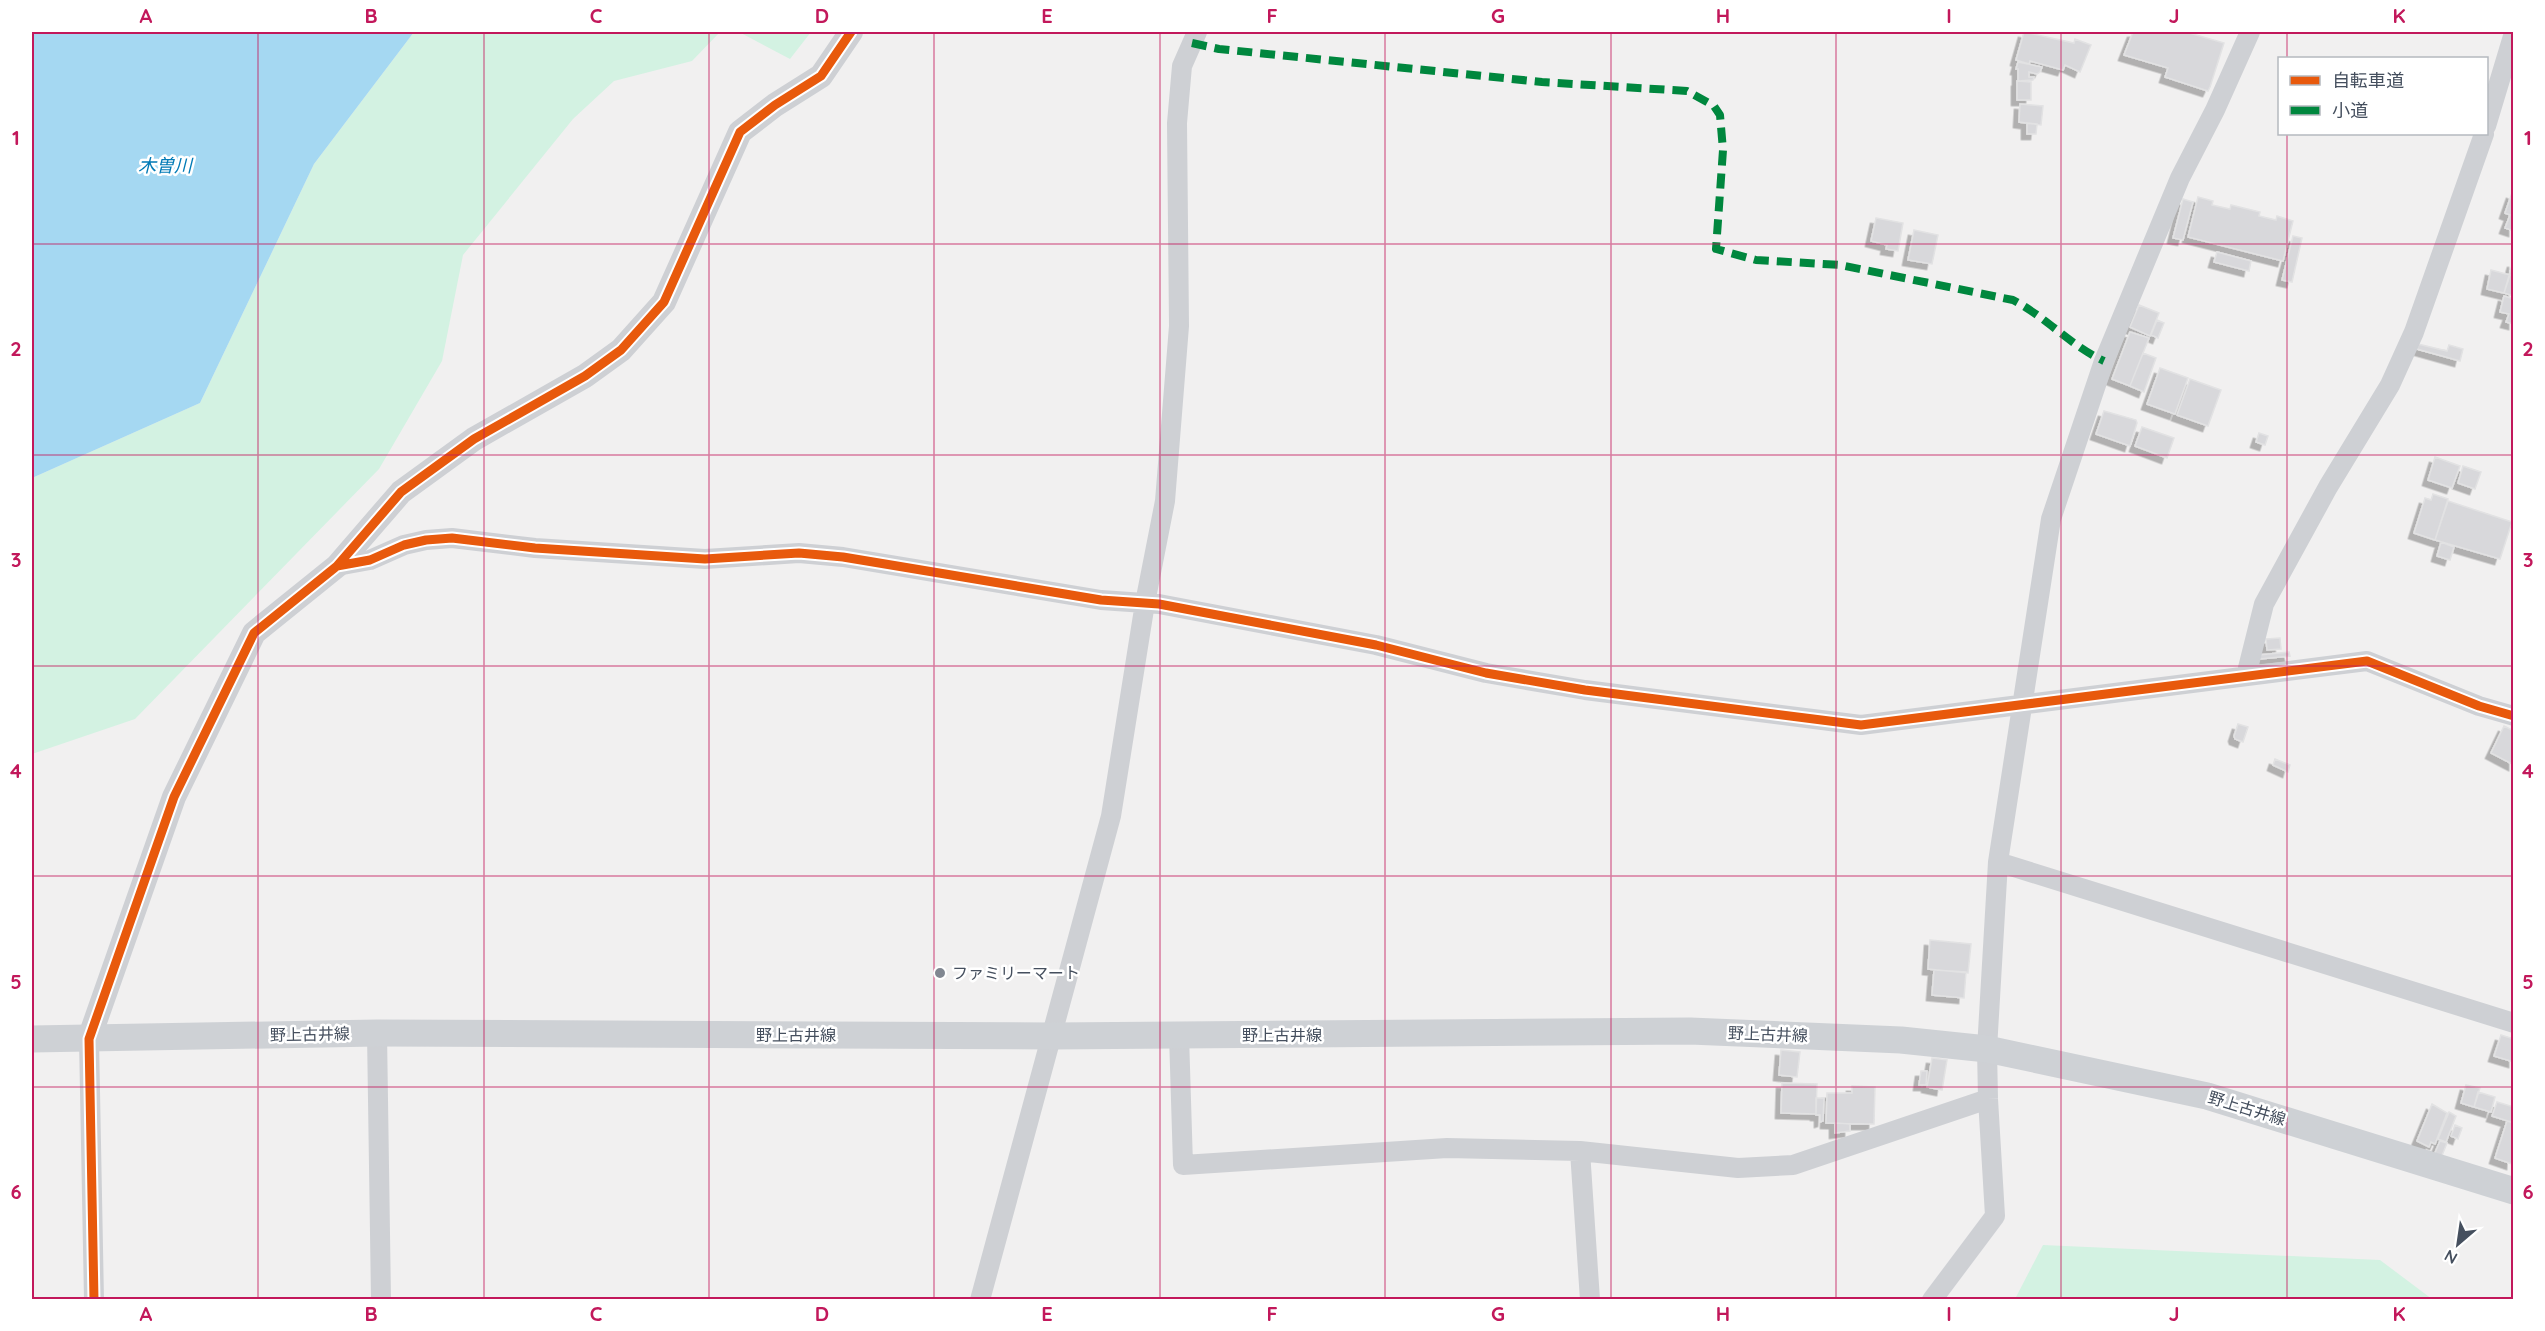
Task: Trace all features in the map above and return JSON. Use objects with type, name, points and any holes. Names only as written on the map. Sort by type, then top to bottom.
[{"type":"main road","name":"野上古井線","points":[[32,1039],[377,1033],[1052,1036],[1690,1031],[1901,1040],[1987,1050],[2207,1096],[2514,1191]]},
{"type":"street","points":[[94,1299],[89,1039],[174,797],[254,633],[337,566],[401,492],[474,439],[585,376],[621,350],[664,302],[740,132],[775,105],[821,76],[851,32]]},
{"type":"street","points":[[980,1299],[1111,816],[1144,603],[1165,501],[1179,326],[1178,123],[1182,66],[1197,32]]},
{"type":"street","points":[[1932,1299],[1995,1216],[1987,1050],[1998,862],[2051,519],[2104,361],[2180,178],[2215,110],[2250,32]]},
{"type":"street","points":[[2488,123],[2514,33]]},
{"type":"street","points":[[2246,676],[2264,604],[2328,488],[2390,385],[2415,332],[2484,135]]},
{"type":"street","points":[[337,566],[370,560],[404,545],[452,538],[535,548],[705,559],[799,552],[843,557],[1101,600],[1159,604],[1376,645],[1486,673],[1585,690],[1861,725],[2367,661],[2479,706],[2514,716]]},
{"type":"street","points":[[1998,862],[2514,1023]]},
{"type":"street","points":[[377,1033],[381,1299]]},
{"type":"street","points":[[1179,1035],[1184,1165],[1447,1148],[1580,1151],[1738,1168],[1793,1165],[1988,1099]]},
{"type":"street","points":[[1580,1151],[1590,1299]]},
{"type":"green space","points":[[414,32],[720,32],[692,61],[614,81],[573,119],[463,255],[442,361],[379,469],[135,719],[32,754],[32,478],[200,403],[314,164]]},
{"type":"green space","points":[[739,32],[811,32],[790,59]]},
{"type":"green space","points":[[2043,1245],[2380,1260],[2432,1299],[2015,1299]]},
{"type":"water","name":"木曽川","points":[[32,32],[414,32],[314,164],[200,403],[32,478]]},
{"type":"building","points":[[2024,32],[2074,43],[2075,39],[2091,45],[2080,72],[2065,65],[2063,70],[2030,61],[2029,64],[2016,60]]},
{"type":"building","points":[[2133,32],[2186,32],[2224,43],[2208,91],[2165,77],[2168,68],[2124,55]]},
{"type":"building","points":[[2018,62],[2042,67],[2037,74],[2029,72],[2029,77],[2034,77],[2033,80],[2018,81],[2018,69],[2016,69]]},
{"type":"building","points":[[2017,81],[2031,82],[2031,100],[2017,100]]},
{"type":"building","points":[[2020,104],[2043,106],[2041,125],[2019,122]]},
{"type":"building","points":[[2027,123],[2037,124],[2036,134],[2027,134]]},
{"type":"building","points":[[2512,193],[2514,194],[2514,231],[2505,228],[2510,215],[2505,213]]},
{"type":"building","points":[[2198,197],[2213,201],[2212,205],[2230,209],[2231,205],[2260,212],[2259,216],[2276,220],[2277,216],[2293,221],[2283,261],[2188,237]]},
{"type":"building","points":[[2183,199],[2193,202],[2183,240],[2173,238]]},
{"type":"building","points":[[1876,218],[1903,223],[1898,251],[1886,249],[1887,245],[1871,241]]},
{"type":"building","points":[[1914,230],[1938,235],[1932,264],[1908,260]]},
{"type":"building","points":[[2293,236],[2302,238],[2292,282],[2282,280]]},
{"type":"building","points":[[2217,252],[2251,261],[2249,271],[2214,262]]},
{"type":"building","points":[[2514,262],[2514,296],[2504,293]]},
{"type":"building","points":[[2491,270],[2510,275],[2504,293],[2487,289]]},
{"type":"building","points":[[2504,296],[2514,299],[2514,324],[2506,322],[2509,314],[2500,312]]},
{"type":"building","points":[[2139,305],[2159,313],[2150,336],[2130,327]]},
{"type":"building","points":[[2157,320],[2164,323],[2158,338],[2151,335]]},
{"type":"building","points":[[2130,332],[2149,338],[2130,386],[2112,379]]},
{"type":"building","points":[[2418,344],[2447,351],[2449,345],[2463,349],[2460,361],[2417,349]]},
{"type":"building","points":[[2143,353],[2156,358],[2144,392],[2130,386]]},
{"type":"building","points":[[2160,368],[2188,378],[2175,414],[2147,404]]},
{"type":"building","points":[[2190,379],[2221,390],[2208,426],[2177,415]]},
{"type":"building","points":[[2104,411],[2136,420],[2130,446],[2096,434]]},
{"type":"building","points":[[2142,427],[2174,438],[2167,458],[2135,446]]},
{"type":"building","points":[[2259,433],[2268,436],[2265,445],[2256,442]]},
{"type":"building","points":[[2435,457],[2460,466],[2452,488],[2428,480]]},
{"type":"building","points":[[2463,466],[2481,472],[2475,489],[2458,483]]},
{"type":"building","points":[[2433,494],[2448,499],[2435,540],[2414,533],[2425,498],[2431,500]]},
{"type":"building","points":[[2448,501],[2512,522],[2500,559],[2435,540]]},
{"type":"building","points":[[2441,542],[2454,547],[2450,560],[2437,556]]},
{"type":"building","points":[[2280,638],[2281,649],[2267,650],[2266,639]]},
{"type":"building","points":[[2289,652],[2290,656],[2260,659],[2259,655]]},
{"type":"building","points":[[2238,724],[2248,727],[2243,742],[2235,739],[2234,736]]},
{"type":"building","points":[[2504,726],[2514,731],[2514,765],[2491,753]]},
{"type":"building","points":[[2275,759],[2290,765],[2288,772],[2273,765]]},
{"type":"building","points":[[1930,940],[1971,944],[1968,973],[1928,969]]},
{"type":"building","points":[[1934,970],[1966,972],[1964,998],[1932,995]]},
{"type":"building","points":[[2501,1035],[2514,1039],[2514,1062],[2494,1056]]},
{"type":"building","points":[[1781,1050],[1800,1052],[1797,1077],[1779,1075]]},
{"type":"building","points":[[1932,1058],[1947,1060],[1942,1090],[1927,1087]]},
{"type":"building","points":[[1921,1071],[1927,1071],[1926,1085],[1919,1085]]},
{"type":"building","points":[[1782,1083],[1817,1084],[1816,1114],[1781,1113]]},
{"type":"building","points":[[2466,1085],[2480,1088],[2474,1107],[2461,1103]]},
{"type":"building","points":[[1852,1086],[1875,1087],[1874,1124],[1826,1123],[1827,1093],[1852,1093]]},
{"type":"building","points":[[2478,1092],[2495,1097],[2491,1112],[2474,1107]]},
{"type":"building","points":[[1816,1098],[1824,1098],[1823,1121],[1820,1122],[1820,1115],[1816,1115]]},
{"type":"building","points":[[2497,1102],[2514,1107],[2514,1123],[2492,1116]]},
{"type":"building","points":[[2432,1104],[2447,1113],[2435,1144],[2431,1142],[2429,1147],[2417,1141]]},
{"type":"building","points":[[2449,1112],[2456,1116],[2446,1142],[2438,1139]]},
{"type":"building","points":[[2507,1121],[2514,1123],[2512,1164],[2495,1158]]},
{"type":"building","points":[[1835,1123],[1850,1124],[1850,1131],[1835,1133]]},
{"type":"building","points":[[2455,1125],[2462,1128],[2458,1139],[2451,1136]]},
{"type":"building","points":[[2440,1141],[2447,1143],[2441,1158],[2434,1155]]},
{"type":"marked path","points":[[1192,43],[1219,49],[1542,82],[1687,91],[1714,106],[1720,115],[1723,150],[1716,249],[1756,260],[1840,265],[2013,300],[2080,348],[2104,361]]},
{"type":"cycle path","points":[[94,1300],[89,1039],[174,797],[254,633],[337,566],[401,492],[474,439],[585,376],[621,350],[664,302],[740,132],[775,105],[821,76],[851,32]]},
{"type":"cycle path","points":[[337,566],[370,560],[404,545],[452,538],[535,548],[705,559],[799,553],[843,557],[1101,600],[1159,604],[1376,645],[1486,673],[1585,690],[1861,725],[2367,661],[2479,706],[2514,716]]},
{"type":"place","name":"ファミリーマート","points":[[940,973]]}]
